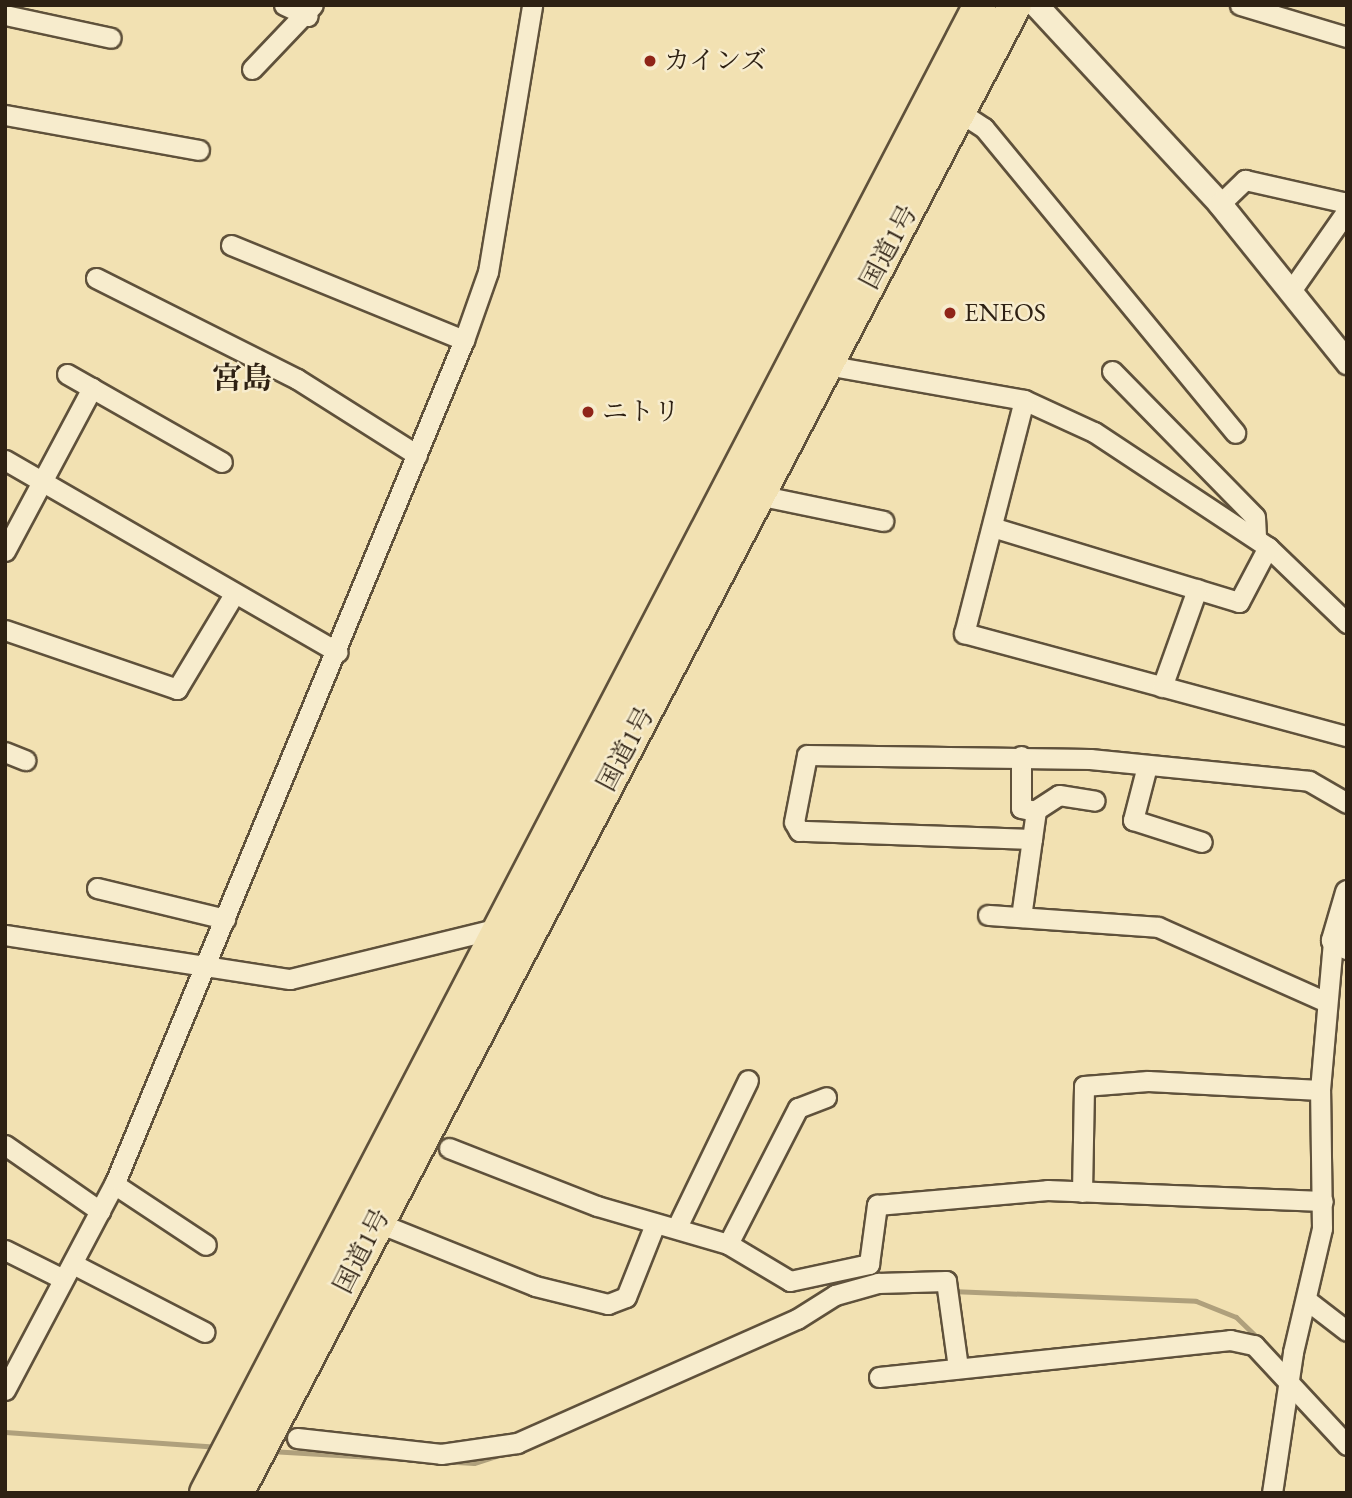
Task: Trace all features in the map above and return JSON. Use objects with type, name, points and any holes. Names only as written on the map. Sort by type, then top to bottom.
[{"type":"highway","name":"国道1号","points":[[237,1493],[245,1449],[500,928],[980,5]]},
{"type":"highway","name":"国道1号","points":[[206,1493],[245,1449],[376,1222],[961,113],[1015,5]]},
{"type":"street","points":[[284,5],[310,10]]},
{"type":"street","points":[[5,1390],[114,1184],[208,966],[464,340],[488,272],[532,5]]},
{"type":"street","points":[[1036,5],[1220,204],[1293,288],[1347,362]]},
{"type":"street","points":[[1240,5],[1347,37]]},
{"type":"street","points":[[251,69],[310,10]]},
{"type":"street","points":[[5,15],[111,38]]},
{"type":"street","points":[[961,113],[984,128],[1234,433]]},
{"type":"street","points":[[5,115],[199,150]]},
{"type":"street","points":[[1220,204],[1245,180],[1343,202],[1346,212],[1293,288]]},
{"type":"street","points":[[231,245],[464,340]]},
{"type":"street","points":[[96,278],[298,379],[417,455]]},
{"type":"street","points":[[826,365],[1024,400],[1094,432],[1262,542],[1347,623]]},
{"type":"street","points":[[992,527],[1239,602],[1262,542],[1255,517],[1112,371]]},
{"type":"street","points":[[67,374],[222,462]]},
{"type":"street","points":[[5,551],[45,482],[92,388]]},
{"type":"street","points":[[1024,400],[964,633],[1347,736]]},
{"type":"street","points":[[5,460],[338,652]]},
{"type":"street","points":[[758,495],[883,521]]},
{"type":"street","points":[[1162,687],[1196,589]]},
{"type":"street","points":[[5,631],[177,689],[234,594]]},
{"type":"street","points":[[5,752],[25,760]]},
{"type":"street","points":[[1032,839],[808,834],[794,822],[807,755],[1021,756],[1147,766],[1309,781],[1347,803]]},
{"type":"street","points":[[1021,756],[1021,808],[1035,811],[1059,794],[1095,801]]},
{"type":"street","points":[[1147,766],[1133,820],[1202,842]]},
{"type":"street","points":[[1021,917],[1035,811]]},
{"type":"street","points":[[97,888],[225,919]]},
{"type":"street","points":[[1272,1493],[1288,1378],[1308,1301],[1323,1201],[1320,1090],[1324,1001],[1340,944],[1347,892]]},
{"type":"street","points":[[989,915],[1158,927],[1324,1001]]},
{"type":"street","points":[[5,935],[290,979],[500,928]]},
{"type":"street","points":[[677,1227],[748,1080]]},
{"type":"street","points":[[1082,1192],[1084,1086],[1148,1081],[1320,1090]]},
{"type":"street","points":[[728,1244],[798,1108],[826,1097]]},
{"type":"street","points":[[5,1145],[100,1211]]},
{"type":"street","points":[[449,1148],[655,1224],[677,1227],[728,1244],[790,1281],[869,1264],[877,1205],[1082,1192],[1323,1201]]},
{"type":"street","points":[[114,1184],[206,1245]]},
{"type":"street","points":[[376,1222],[535,1286],[608,1304],[626,1297],[655,1224]]},
{"type":"street","points":[[5,1250],[68,1271],[205,1332]]},
{"type":"street","points":[[790,1281],[797,1319]]},
{"type":"street","points":[[297,1438],[441,1454],[517,1443],[797,1319],[835,1295],[878,1283],[947,1284],[953,1304],[958,1368]]},
{"type":"street","points":[[1308,1301],[1344,1333]]},
{"type":"street","points":[[879,1377],[1230,1340],[1254,1345],[1288,1378],[1347,1445]]},
{"type":"waterway","points":[[951,1291],[1196,1301],[1236,1317],[1258,1338]]},
{"type":"waterway","points":[[5,1432],[219,1447]]},
{"type":"waterway","points":[[270,1451],[474,1463],[553,1438]]},
{"type":"place","name":"カインズ","points":[[650,61]]},
{"type":"place","name":"ENEOS","points":[[950,313]]},
{"type":"place","name":"ニトリ","points":[[588,412]]},
{"type":"district","name":"宮島","points":[[242,378]]}]
